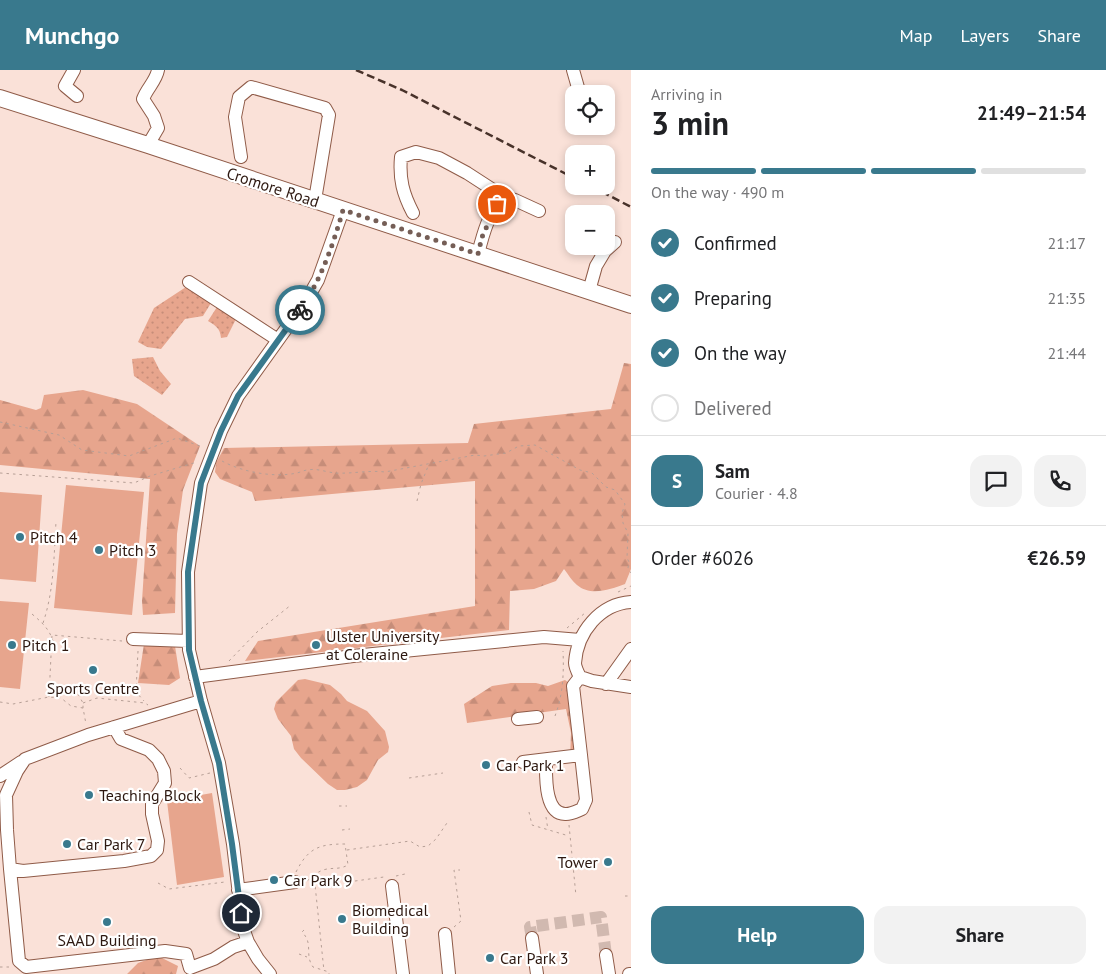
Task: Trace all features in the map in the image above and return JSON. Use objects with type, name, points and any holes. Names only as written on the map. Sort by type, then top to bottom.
[{"type":"main road","name":"Cromore Road","points":[[0,98],[631,305]]},
{"type":"street","points":[[74,70],[65,86],[77,96]]},
{"type":"street","points":[[148,145],[158,128],[154,116],[143,99],[146,90],[157,78],[158,70]]},
{"type":"street","points":[[573,70],[577,85]]},
{"type":"street","points":[[242,157],[235,117],[239,97],[251,87],[325,108],[329,115],[315,200]]},
{"type":"street","points":[[413,213],[407,202],[399,174],[400,158],[416,152],[439,158],[467,173],[504,197],[539,211]]},
{"type":"street","points":[[478,254],[488,223],[497,204],[504,197]]},
{"type":"street","points":[[270,974],[248,942],[234,886],[232,844],[220,770],[195,677],[188,641],[188,572],[201,483],[221,431],[238,396],[306,301],[318,280],[343,210]]},
{"type":"street","points":[[589,291],[596,266],[603,255]]},
{"type":"street","points":[[189,282],[278,340]]},
{"type":"street","points":[[580,677],[575,664],[580,640],[596,618],[609,606],[628,604]]},
{"type":"street","points":[[195,677],[362,655],[544,637],[580,640]]},
{"type":"street","points":[[133,639],[188,641]]},
{"type":"street","points":[[606,684],[631,649]]},
{"type":"street","points":[[580,677],[606,684],[631,687]]},
{"type":"street","points":[[546,760],[551,806],[559,813],[568,814],[582,809],[586,800],[573,686],[580,677]]},
{"type":"street","points":[[0,776],[25,759],[88,735],[201,701]]},
{"type":"street","points":[[518,720],[537,718]]},
{"type":"street","points":[[10,868],[23,872],[124,861],[150,856],[157,850],[158,841],[152,814],[152,804],[165,783],[164,770],[158,759],[149,750],[121,739],[114,727]]},
{"type":"street","points":[[523,762],[582,755]]},
{"type":"street","points":[[25,759],[6,795],[6,830],[19,961],[26,967],[165,951],[186,954],[188,971],[214,959],[233,946],[248,942]]},
{"type":"street","points":[[234,886],[294,879]]},
{"type":"street","points":[[392,879],[403,974]]},
{"type":"street","points":[[445,934],[449,974]]},
{"type":"street","points":[[532,938],[537,974]]},
{"type":"street","points":[[606,955],[609,974]]},
{"type":"path","points":[[0,422],[59,435],[82,450],[129,456],[177,438],[241,469],[272,474],[296,473],[310,469],[336,473],[372,470],[385,472],[475,455],[484,456],[506,453],[519,446],[535,445],[580,470],[592,473],[606,487],[615,490],[624,504],[622,513],[623,523],[628,533],[627,558],[631,574]]},
{"type":"path","points":[[0,473],[134,483],[212,455]]},
{"type":"path","points":[[417,501],[420,484],[429,463]]},
{"type":"path","points":[[43,623],[47,613],[53,567],[56,522]]},
{"type":"path","points":[[219,673],[257,632],[291,605]]},
{"type":"path","points":[[32,614],[43,623],[52,635],[55,648]]},
{"type":"path","points":[[52,635],[128,641],[133,639]]},
{"type":"path","points":[[49,697],[52,635]]},
{"type":"path","points":[[555,716],[560,703],[564,673],[563,638]]},
{"type":"path","points":[[138,652],[136,692],[152,708],[155,714]]},
{"type":"path","points":[[78,694],[83,703],[88,735]]},
{"type":"path","points":[[0,702],[13,704],[49,697],[61,698],[71,706],[83,708]]},
{"type":"path","points":[[83,703],[97,698],[145,702]]},
{"type":"path","points":[[180,768],[190,778],[220,770]]},
{"type":"path","points":[[409,778],[443,773]]},
{"type":"path","points":[[339,806],[347,806]]},
{"type":"path","points":[[529,812],[532,825],[570,837]]},
{"type":"path","points":[[568,814],[576,896]]},
{"type":"path","points":[[346,850],[410,841],[420,847],[428,846],[436,839],[449,820]]},
{"type":"path","points":[[342,830],[350,829]]},
{"type":"path","points":[[294,879],[303,859],[316,848],[345,844],[348,865],[342,868],[323,868],[314,875],[324,971]]},
{"type":"path","points":[[445,934],[461,921],[454,870],[460,870]]},
{"type":"path","points":[[355,882],[392,879],[405,874]]},
{"type":"path","points":[[158,883],[168,889],[234,886]]},
{"type":"path","points":[[625,896],[631,896]]},
{"type":"path","points":[[304,930],[302,932],[308,940],[308,958],[313,967],[329,972],[329,974]]},
{"type":"path","points":[[299,954],[308,958]]},
{"type":"green space","points":[[186,287],[211,303],[203,316],[185,319],[161,349],[147,347],[138,342],[154,308]]},
{"type":"green space","points":[[217,307],[236,319],[227,337],[221,338],[217,328],[208,321]]},
{"type":"green space","points":[[153,357],[160,371],[171,384],[162,395],[134,376],[132,359]]},
{"type":"green space","points":[[624,363],[631,364],[631,569],[625,584],[601,591],[588,591],[577,585],[564,569],[556,581],[534,589],[510,591],[509,630],[245,661],[258,641],[475,606],[475,481],[255,501],[252,492],[220,479],[215,472],[216,463],[224,448],[468,443],[474,424],[611,409]]},
{"type":"green space","points":[[83,390],[137,404],[200,446],[183,490],[177,534],[175,613],[143,615],[142,601],[150,479],[0,465],[0,400],[36,410],[41,408],[44,395]]},
{"type":"green space","name":"Pitch 3","points":[[66,485],[144,492],[132,615],[54,608]]},
{"type":"green space","name":"Pitch 4","points":[[0,492],[42,495],[36,582],[0,579]]},
{"type":"green space","name":"Pitch 1","points":[[0,601],[29,603],[20,689],[0,687]]},
{"type":"green space","points":[[144,644],[175,646],[180,678],[169,685],[138,683]]},
{"type":"green space","points":[[305,679],[330,685],[347,701],[367,711],[385,731],[389,747],[388,752],[378,760],[367,780],[357,787],[337,790],[328,784],[294,749],[291,736],[278,719],[274,709],[276,702],[298,680]]},
{"type":"green space","points":[[565,680],[569,683],[578,757],[570,759],[571,733],[566,709],[467,723],[464,704],[492,686],[511,683],[536,683],[548,686]]},
{"type":"green space","points":[[212,793],[224,877],[177,885],[167,801]]},
{"type":"green space","points":[[158,956],[178,966],[176,974],[127,974],[138,963]]},
{"type":"tunnel","points":[[532,938],[530,927],[601,917],[606,955]]},
{"type":"railway","points":[[356,70],[402,90],[565,173]]},
{"type":"railway","points":[[608,195],[631,207]]},
{"type":"way so far","points":[[300,310],[318,280],[343,210],[478,254],[482,237],[497,204]]},
{"type":"place","name":"Pitch 4","points":[[20,537]]},
{"type":"place","name":"Pitch 3","points":[[99,550]]},
{"type":"place","name":"Pitch 1","points":[[12,645]]},
{"type":"place","name":"Ulster University at Coleraine","points":[[316,645]]},
{"type":"place","name":"Sports Centre","points":[[93,670]]},
{"type":"place","name":"Car Park 1","points":[[486,765]]},
{"type":"place","name":"Teaching Block","points":[[89,795]]},
{"type":"place","name":"Car Park 7","points":[[67,844]]},
{"type":"place","name":"Tower","points":[[608,862]]},
{"type":"place","name":"Car Park 9","points":[[274,880]]},
{"type":"place","name":"Biomedical Building","points":[[342,919]]},
{"type":"place","name":"SAAD Building","points":[[107,922]]},
{"type":"place","name":"Car Park 3","points":[[490,958]]},
{"type":"route","points":[[241,913],[219,763],[189,650],[188,572],[201,483],[221,431],[238,396],[300,310]]}]
